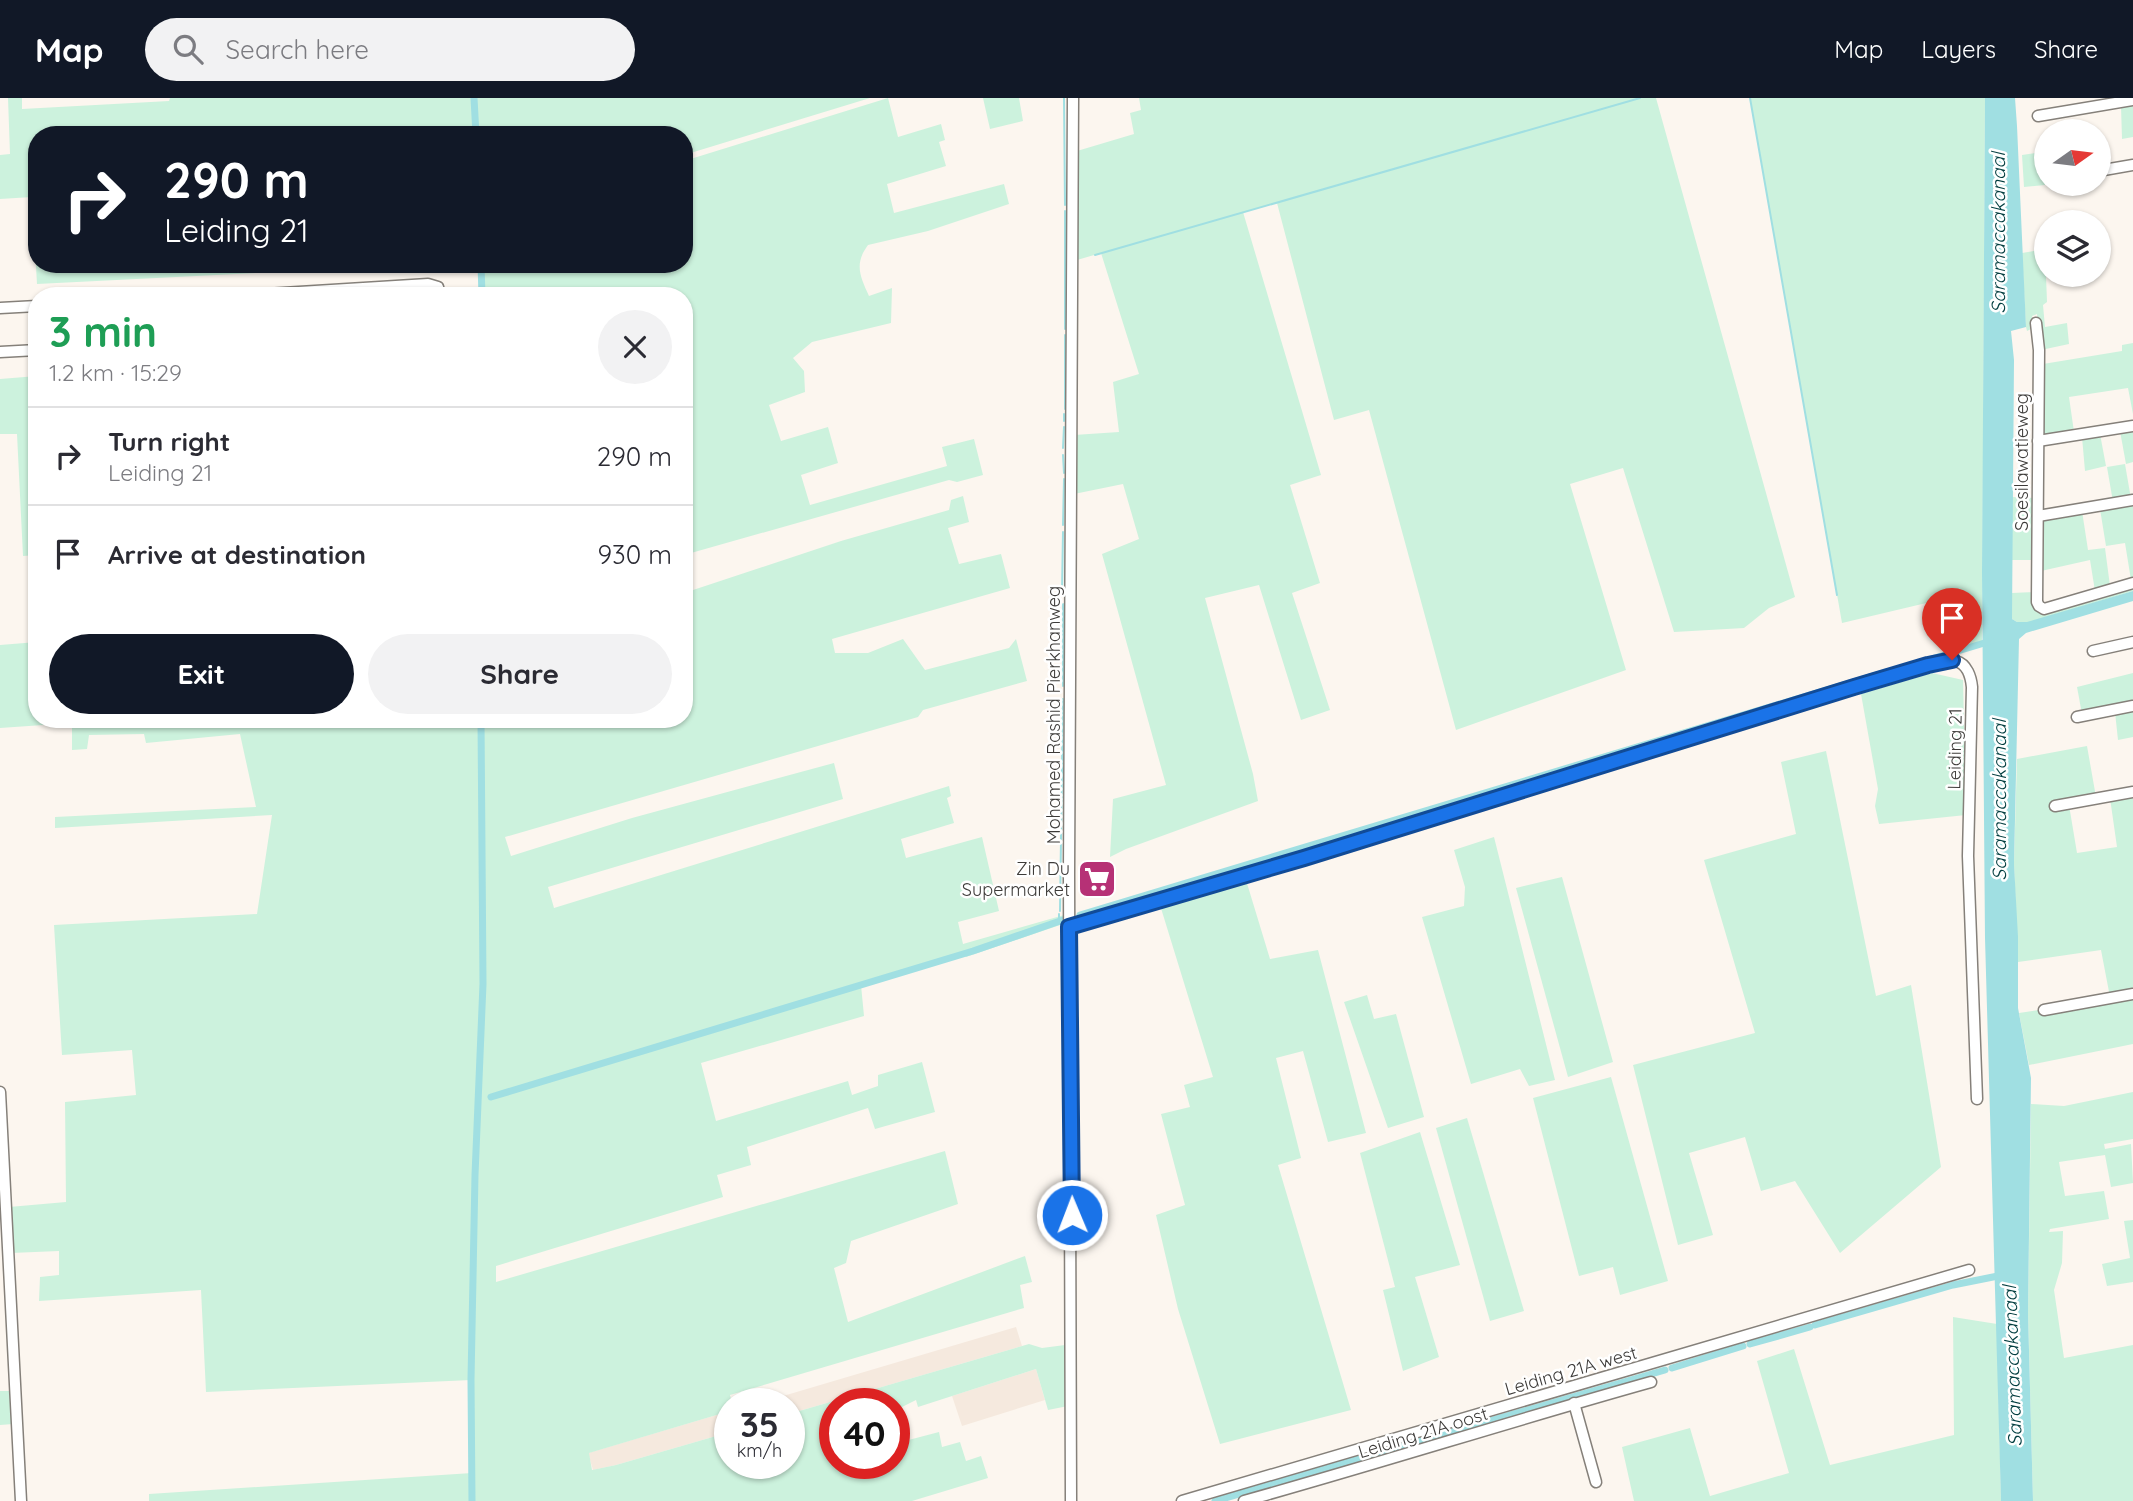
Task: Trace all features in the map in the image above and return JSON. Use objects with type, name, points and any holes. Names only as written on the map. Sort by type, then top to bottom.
[{"type":"street","name":"Mohamed Rashid Pierkhanweg","points":[[1071,1501],[1069,927],[1073,98]]},
{"type":"street","points":[[2039,116],[2133,100]]},
{"type":"street","points":[[2111,169],[2133,165]]},
{"type":"street","points":[[380,287],[428,284],[438,287]]},
{"type":"street","points":[[0,308],[28,306]]},
{"type":"street","name":"Soesilawatieweg","points":[[2036,323],[2039,350],[2037,602],[2044,609],[2133,583]]},
{"type":"street","points":[[0,352],[28,350]]},
{"type":"street","points":[[2038,441],[2133,426]]},
{"type":"street","points":[[2038,516],[2133,500]]},
{"type":"street","points":[[2093,651],[2133,642]]},
{"type":"street","name":"Leiding 21","points":[[1069,927],[1304,858],[1854,687],[1952,660],[1964,666],[1972,687],[1968,856],[1977,1099]]},
{"type":"street","points":[[2077,717],[2133,706]]},
{"type":"street","points":[[2055,806],[2133,792]]},
{"type":"street","points":[[2045,1010],[2133,994]]},
{"type":"street","points":[[0,1092],[21,1501]]},
{"type":"street","name":"Leiding 21A west","points":[[1182,1501],[1969,1270]]},
{"type":"street","name":"Leiding 21A oost","points":[[1244,1501],[1651,1382]]},
{"type":"street","points":[[1574,1403],[1596,1482]]},
{"type":"shaded area","points":[[1016,1327],[1022,1346],[878,1388],[819,1388],[819,1405],[805,1409],[805,1389]]},
{"type":"shaded area","points":[[1036,1369],[1045,1400],[962,1426],[952,1396]]},
{"type":"shaded area","points":[[714,1416],[714,1437],[593,1470],[588,1453]]},
{"type":"green space","points":[[8,98],[22,98],[22,109],[169,101],[170,98],[870,98],[693,152],[693,126],[28,126],[28,197],[0,199],[0,155],[10,154]]},
{"type":"green space","points":[[888,98],[898,137],[941,124],[945,140],[939,142],[946,166],[887,184],[894,213],[1004,184],[1009,204],[928,231],[868,245],[861,258],[861,276],[869,296],[892,288],[891,323],[812,342],[793,358],[804,371],[805,392],[769,405],[781,441],[828,427],[838,463],[801,475],[810,505],[947,466],[942,447],[974,439],[983,475],[957,482],[949,480],[693,552],[693,287],[482,287],[481,273],[693,273],[693,158]]},
{"type":"green space","points":[[983,98],[1019,98],[1023,121],[990,129]]},
{"type":"green space","points":[[1139,98],[1656,98],[1795,597],[1769,608],[1744,628],[1674,632],[1623,468],[1570,484],[1626,670],[1456,730],[1369,410],[1334,420],[1277,203],[1243,212],[1321,475],[1290,485],[1320,583],[1292,593],[1330,710],[1301,720],[1259,585],[1205,598],[1258,801],[1110,857],[1113,799],[1166,785],[1102,554],[1139,539],[1123,484],[1074,494],[1074,435],[1119,432],[1113,382],[1139,374],[1101,253],[1077,260],[1077,151],[1134,134],[1130,113],[1141,110]]},
{"type":"green space","points":[[1750,98],[1985,98],[1982,644],[1953,653],[1939,600],[1842,623]]},
{"type":"green space","points":[[2133,105],[2133,137],[2122,139],[2121,106]]},
{"type":"green space","points":[[2034,153],[2034,186],[2024,187],[2022,155]]},
{"type":"green space","points":[[2034,251],[2034,287],[2046,287],[2047,302],[2043,305],[2045,327],[2067,323],[2069,344],[2041,350],[2037,314],[2032,316],[2033,328],[2027,331],[2022,253]]},
{"type":"green space","points":[[36,273],[256,273],[37,284]]},
{"type":"green space","points":[[2133,343],[2133,414],[2128,388],[2069,397],[2074,432],[2043,437],[2043,364],[2122,351],[2122,345]]},
{"type":"green space","points":[[28,377],[28,556],[23,556],[17,434],[0,434],[0,379]]},
{"type":"green space","points":[[2133,429],[2133,462],[2126,464],[2120,431]]},
{"type":"green space","points":[[2100,434],[2106,466],[2085,471],[2082,437]]},
{"type":"green space","points":[[2125,464],[2131,499],[2113,502],[2107,467]]},
{"type":"green space","points":[[963,496],[969,522],[948,528],[959,564],[1001,554],[1010,588],[832,639],[835,653],[868,653],[903,639],[925,670],[1009,648],[1016,639],[1027,681],[923,710],[918,717],[505,837],[511,856],[632,818],[834,763],[843,799],[548,887],[554,908],[949,786],[951,796],[947,798],[954,823],[901,839],[906,858],[982,837],[999,911],[958,922],[963,944],[1064,915],[1066,923],[966,957],[964,954],[861,985],[864,1016],[701,1063],[716,1121],[848,1081],[852,1095],[878,1086],[878,1075],[922,1062],[935,1112],[875,1129],[868,1108],[747,1147],[751,1165],[717,1175],[723,1197],[496,1266],[496,1282],[945,1151],[958,1204],[851,1241],[846,1263],[834,1268],[848,1322],[1025,1256],[1032,1282],[1020,1285],[1024,1308],[754,1388],[714,1388],[714,1416],[589,1453],[592,1470],[714,1437],[714,1479],[805,1479],[805,1409],[819,1405],[819,1479],[910,1479],[910,1440],[939,1432],[942,1447],[960,1442],[966,1461],[981,1456],[988,1478],[912,1501],[149,1501],[149,1494],[472,1473],[471,1380],[206,1392],[201,1290],[39,1301],[40,1277],[59,1275],[59,1251],[11,1253],[9,1207],[66,1202],[65,1102],[136,1095],[132,1050],[62,1055],[54,925],[257,914],[272,815],[55,828],[55,817],[256,807],[240,734],[146,743],[144,734],[89,735],[87,749],[72,750],[72,728],[693,728],[693,590],[841,541],[949,510],[951,500]]},
{"type":"green space","points":[[2012,497],[2035,498],[2034,560],[2012,560]]},
{"type":"green space","points":[[2133,502],[2131,580],[2125,543],[2106,546],[2100,509]]},
{"type":"green space","points":[[2082,511],[2088,550],[2105,548],[2110,586],[2095,591],[2090,560],[2041,571],[2042,522]]},
{"type":"green space","points":[[2133,586],[2133,591],[2027,623],[2012,619],[2012,593],[2034,592],[2037,610]]},
{"type":"green space","points":[[28,643],[28,726],[0,728],[0,645]]},
{"type":"green space","points":[[1932,673],[1963,680],[1966,815],[1879,824],[1875,806],[1878,789],[1861,694]]},
{"type":"green space","points":[[2133,673],[2133,704],[2082,714],[2077,687]]},
{"type":"green space","points":[[2133,708],[2133,737],[2118,740],[2115,712]]},
{"type":"green space","points":[[2087,746],[2096,797],[2069,805],[2077,853],[2117,847],[2110,798],[2133,794],[2133,993],[2110,997],[2101,950],[2018,962],[2014,864],[2017,759]]},
{"type":"green space","points":[[1826,751],[1876,996],[1911,985],[1941,1167],[1840,1253],[1795,1181],[1761,1191],[1745,1137],[1689,1153],[1713,1235],[1678,1245],[1633,1065],[1755,1033],[1704,860],[1796,834],[1781,762]]},
{"type":"green space","points":[[1494,837],[1555,1080],[1529,1086],[1520,1069],[1471,1084],[1422,917],[1464,906],[1465,887],[1454,850]]},
{"type":"green space","points":[[1562,877],[1613,1062],[1568,1077],[1516,888]]},
{"type":"green space","points":[[1246,880],[1270,959],[1318,950],[1366,1133],[1328,1142],[1303,1051],[1276,1058],[1301,1158],[1278,1165],[1351,1410],[1220,1444],[1178,1309],[1156,1215],[1185,1205],[1161,1114],[1190,1107],[1184,1085],[1213,1077],[1160,905]]},
{"type":"green space","points":[[1367,995],[1374,1019],[1396,1014],[1424,1117],[1388,1128],[1344,1002]]},
{"type":"green space","points":[[2133,996],[2133,1044],[2029,1065],[2019,1013]]},
{"type":"green space","points":[[1611,1077],[1668,1281],[1620,1295],[1613,1267],[1579,1276],[1533,1098]]},
{"type":"green space","points":[[2133,1092],[2133,1139],[2104,1144],[2105,1149],[2131,1144],[2133,1183],[2111,1187],[2105,1155],[2059,1162],[2065,1196],[2104,1191],[2109,1219],[2050,1229],[2049,1232],[2063,1231],[2062,1263],[2054,1290],[2064,1358],[2133,1345],[2133,1501],[2033,1501],[2028,1313],[2031,1104],[2064,1106]]},
{"type":"green space","points":[[1467,1118],[1524,1311],[1490,1321],[1436,1128]]},
{"type":"green space","points":[[1420,1132],[1460,1265],[1415,1277],[1439,1357],[1403,1371],[1383,1290],[1395,1287],[1360,1153]]},
{"type":"green space","points":[[2133,1220],[2133,1282],[2107,1286],[2102,1264],[2130,1258],[2124,1221]]},
{"type":"green space","points":[[1953,1317],[1997,1324],[2001,1501],[1634,1501],[1622,1447],[1690,1428],[1710,1496],[1789,1473],[1757,1361],[1794,1349],[1830,1465],[1954,1435]]},
{"type":"green space","points":[[1029,1344],[1042,1348],[1065,1345],[1068,1406],[1048,1410],[1036,1369],[918,1407],[916,1400],[910,1403],[910,1388],[878,1388]]},
{"type":"green space","points":[[0,1391],[12,1391],[13,1424],[0,1425]]},
{"type":"water","name":"Saramaccakanaal","points":[[1985,98],[2015,98],[2017,126],[2026,327],[2011,331],[2014,360],[2012,619],[2027,622],[2133,591],[2133,601],[2026,633],[2019,639],[2014,864],[2018,1008],[2031,1078],[2028,1313],[2033,1501],[2001,1501],[1985,938],[1982,573]]},
{"type":"waterway","points":[[474,98],[476,126]]},
{"type":"waterway","points":[[1064,98],[1065,205]]},
{"type":"waterway","points":[[1095,255],[1640,98]]},
{"type":"waterway","points":[[1750,98],[1837,595]]},
{"type":"waterway","points":[[1065,211],[1065,329]]},
{"type":"waterway","points":[[481,273],[482,287]]},
{"type":"waterway","points":[[1065,335],[1065,409]]},
{"type":"waterway","points":[[1064,414],[1064,421]]},
{"type":"waterway","points":[[1063,448],[1064,427]]},
{"type":"waterway","points":[[1063,455],[1064,473]]},
{"type":"waterway","points":[[1063,525],[1064,479]]},
{"type":"waterway","points":[[1062,593],[1063,532]]},
{"type":"waterway","points":[[1063,604],[1063,686]]},
{"type":"waterway","points":[[1918,663],[1991,641]]},
{"type":"waterway","points":[[1080,915],[1886,672]]},
{"type":"waterway","points":[[1060,911],[1063,699]]},
{"type":"waterway","points":[[472,1501],[471,1380],[475,1175],[483,984],[481,728]]},
{"type":"waterway","points":[[1059,914],[1059,922]]},
{"type":"waterway","points":[[491,1097],[973,951],[1063,920]]},
{"type":"waterway","points":[[1815,1325],[1953,1285],[2003,1275]]},
{"type":"waterway","points":[[1750,1344],[1810,1327]]},
{"type":"waterway","points":[[1672,1368],[1743,1346]]},
{"type":"waterway","points":[[1215,1501],[1665,1370]]},
{"type":"place","name":"Zin Du Supermarket","points":[[1097,879]]},
{"type":"route","points":[[1072,1215],[1069,927],[1304,858],[1854,687],[1952,660]]}]
